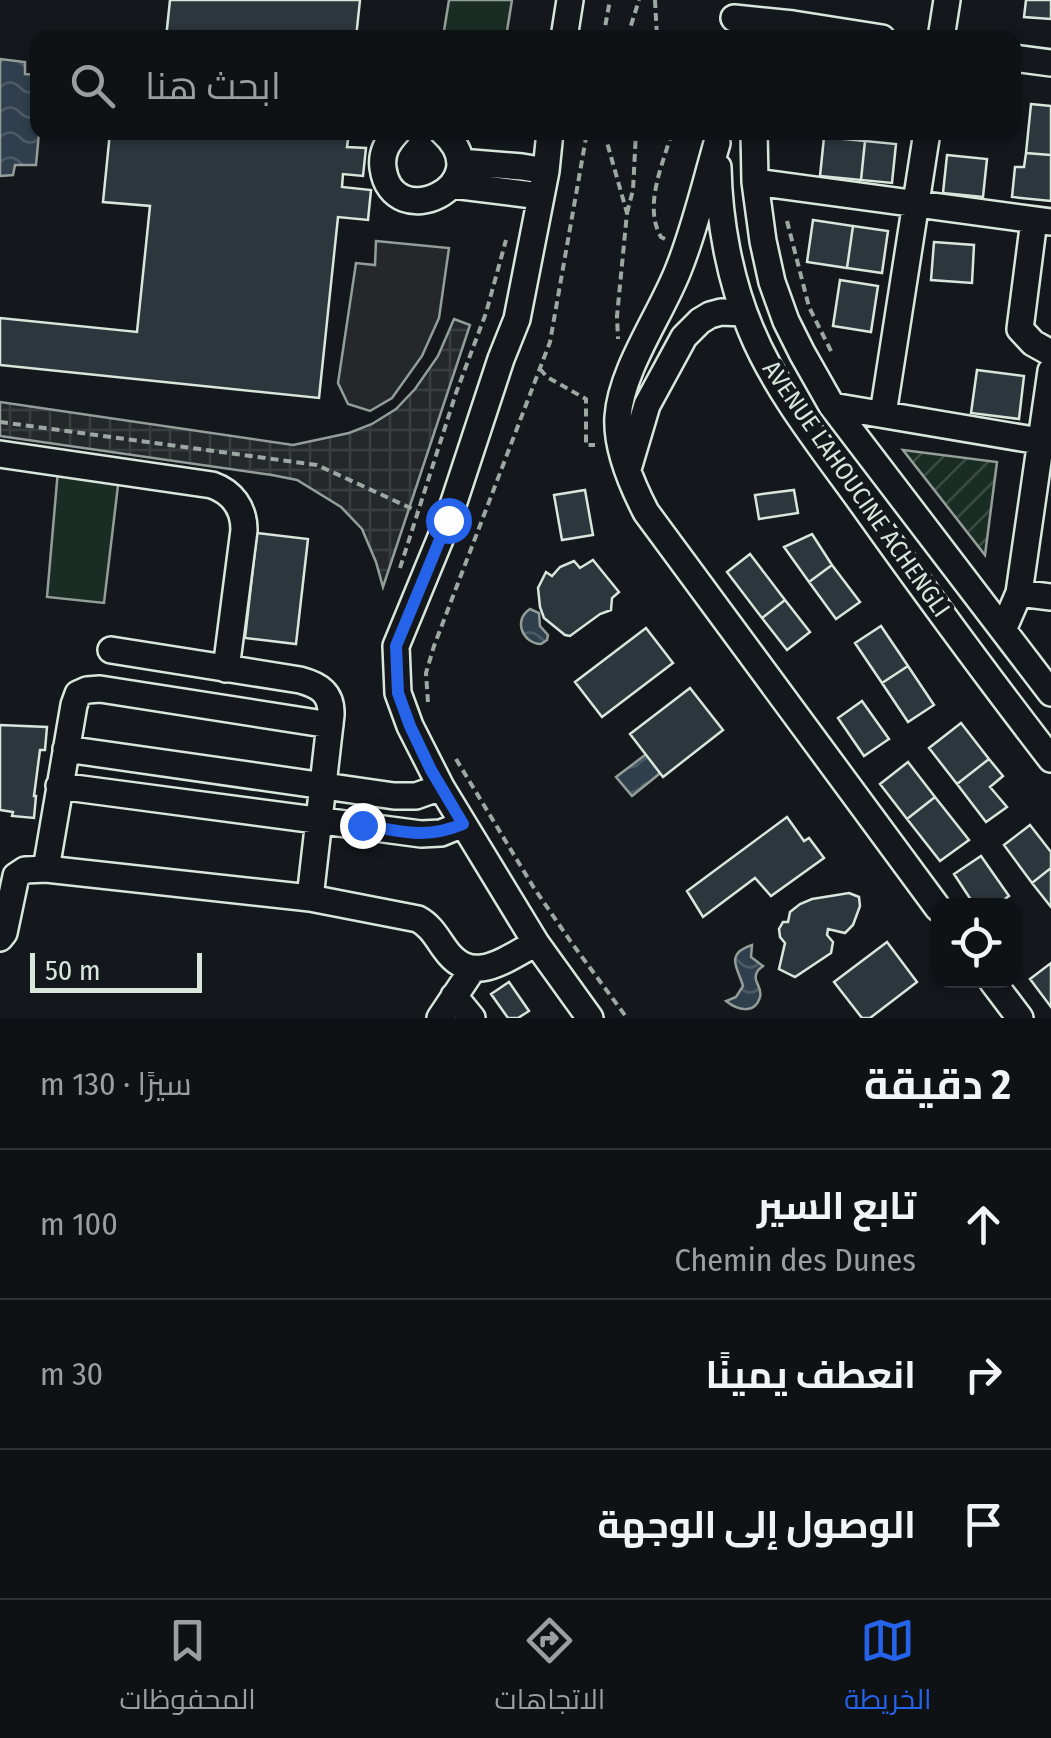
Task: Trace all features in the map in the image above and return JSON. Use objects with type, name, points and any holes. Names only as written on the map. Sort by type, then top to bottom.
[{"type":"street","points":[[565,30],[570,0]]},
{"type":"street","points":[[941,30],[946,0]]},
{"type":"street","points":[[734,18],[831,30]]},
{"type":"street","points":[[1021,59],[1051,63]]},
{"type":"street","points":[[390,140],[382,159],[384,177],[394,192],[426,202],[441,196],[456,174],[451,140]]},
{"type":"street","points":[[549,140],[517,319],[448,520],[396,646],[398,693],[441,787],[536,944],[590,1018]]},
{"type":"street","points":[[717,140],[679,269],[636,358],[621,399],[620,439],[628,469],[646,512],[931,899]]},
{"type":"street","name":"AVENUE LAHOUCINE ACHENGLI","points":[[718,140],[718,180],[737,293],[768,368],[982,671],[1051,759]]},
{"type":"street","name":"AVENUE LAHOUCINE ACHENGLI","points":[[756,140],[767,184],[763,241],[772,282],[794,337],[832,406],[1051,693]]},
{"type":"street","points":[[883,414],[925,140]]},
{"type":"street","points":[[456,174],[522,166],[543,184]]},
{"type":"street","points":[[767,184],[1042,221],[1020,329],[1033,343],[1051,353]]},
{"type":"street","points":[[628,469],[647,405],[684,338],[710,315],[744,313]]},
{"type":"street","points":[[1003,630],[1019,593],[1046,443],[1051,370]]},
{"type":"street","points":[[832,406],[1046,443]]},
{"type":"street","points":[[0,454],[222,488],[236,502],[244,520],[226,669]]},
{"type":"street","points":[[1019,593],[1051,598]]},
{"type":"street","points":[[111,650],[300,680],[318,686],[329,699],[330,725],[310,898]]},
{"type":"street","points":[[46,869],[78,694],[100,689],[330,725]]},
{"type":"street","points":[[66,749],[394,796],[416,796],[441,787]]},
{"type":"street","points":[[60,786],[421,834],[441,833],[463,824]]},
{"type":"street","points":[[0,938],[16,876],[25,870],[46,869],[310,898],[418,919],[427,924],[456,963],[472,970],[483,969],[536,944]]},
{"type":"street","points":[[472,970],[447,1007],[472,1018]]},
{"type":"street","points":[[998,988],[1020,1018]]},
{"type":"path","points":[[605,30],[610,0]]},
{"type":"path","points":[[630,30],[639,0]]},
{"type":"path","points":[[655,0],[657,30]]},
{"type":"path","points":[[432,715],[426,673],[434,646],[550,342],[585,140]]},
{"type":"path","points":[[606,140],[627,212]]},
{"type":"path","points":[[618,344],[636,140]]},
{"type":"path","points":[[670,140],[656,186],[653,225],[660,238],[674,242]]},
{"type":"path","points":[[767,184],[809,307],[836,361]]},
{"type":"path","points":[[400,566],[486,313],[506,238]]},
{"type":"path","points":[[540,369],[576,393]]},
{"type":"path","points":[[0,422],[317,465],[418,512]]},
{"type":"path","points":[[457,760],[534,888],[627,1018]]},
{"type":"green space","points":[[449,0],[512,0],[507,30],[444,30]]},
{"type":"green space","points":[[903,450],[997,462],[985,555]]},
{"type":"green space","points":[[58,470],[119,477],[104,603],[47,597]]},
{"type":"shaded area","points":[[376,241],[449,248],[439,318],[422,356],[392,398],[370,411],[348,404],[338,383],[356,263],[375,265]]},
{"type":"shaded area","points":[[454,319],[470,325],[383,587],[362,529],[341,507],[297,480],[0,436],[0,402],[293,445],[349,433],[396,409],[415,389],[438,356]]},
{"type":"water","points":[[0,59],[25,62],[25,74],[30,74],[30,140],[38,140],[36,165],[15,165],[13,175],[0,176]]},
{"type":"water","points":[[530,609],[539,613],[540,626],[548,635],[541,644],[529,640],[522,630],[522,619]]},
{"type":"water","points":[[649,752],[664,770],[632,796],[616,777]]},
{"type":"water","points":[[752,945],[751,957],[763,966],[756,976],[760,997],[750,1009],[735,1007],[726,1001],[736,997],[743,986],[736,957]]},
{"type":"building","points":[[170,0],[360,0],[357,30],[167,30]]},
{"type":"building","points":[[1026,0],[1051,0],[1051,19],[1024,17]]},
{"type":"building","points":[[1031,104],[1051,106],[1051,155],[1026,153]]},
{"type":"building","points":[[109,140],[348,140],[347,147],[366,148],[363,176],[343,174],[342,187],[371,190],[368,220],[338,217],[319,398],[0,365],[0,318],[137,332],[150,206],[103,202]]},
{"type":"building","points":[[824,140],[865,141],[861,180],[820,176]]},
{"type":"building","points":[[865,141],[896,144],[892,183],[861,180]]},
{"type":"building","points":[[1026,153],[1051,155],[1051,201],[1012,197],[1015,167],[1024,167]]},
{"type":"building","points":[[947,155],[987,159],[983,197],[943,193]]},
{"type":"building","points":[[813,220],[853,226],[847,268],[807,262]]},
{"type":"building","points":[[853,226],[888,231],[882,273],[847,268]]},
{"type":"building","points":[[934,242],[974,245],[972,283],[931,280]]},
{"type":"building","points":[[840,280],[878,286],[871,332],[833,326]]},
{"type":"building","points":[[977,370],[1024,376],[1019,419],[971,413]]},
{"type":"building","points":[[585,490],[593,535],[562,540],[554,495]]},
{"type":"building","points":[[794,490],[798,513],[759,519],[755,495]]},
{"type":"building","points":[[257,533],[308,539],[296,644],[245,638]]},
{"type":"building","points":[[812,534],[832,565],[809,582],[784,547]]},
{"type":"building","points":[[750,554],[785,600],[762,618],[727,572]]},
{"type":"building","points":[[593,560],[619,592],[612,598],[611,610],[570,636],[565,635],[544,618],[538,588],[546,572],[552,576],[574,561],[580,568]]},
{"type":"building","points":[[832,565],[860,602],[836,619],[809,582]]},
{"type":"building","points":[[785,600],[810,632],[787,650],[762,618]]},
{"type":"building","points":[[881,626],[908,666],[882,683],[855,643]]},
{"type":"building","points":[[646,628],[673,663],[602,717],[575,682]]},
{"type":"building","points":[[908,666],[934,705],[908,722],[882,683]]},
{"type":"building","points":[[690,688],[723,730],[663,777],[630,734]]},
{"type":"building","points":[[862,701],[889,739],[864,756],[838,718]]},
{"type":"building","points":[[961,723],[989,759],[957,784],[929,748]]},
{"type":"building","points":[[0,725],[47,727],[45,750],[40,750],[34,818],[12,816],[13,812],[0,810]]},
{"type":"building","points":[[989,759],[1003,776],[990,787],[1007,807],[986,822],[957,784]]},
{"type":"building","points":[[908,762],[935,797],[907,819],[880,784]]},
{"type":"building","points":[[935,797],[969,840],[940,861],[907,819]]},
{"type":"building","points":[[787,817],[804,841],[809,838],[824,858],[771,896],[755,878],[703,917],[687,891]]},
{"type":"building","points":[[1030,825],[1051,852],[1051,868],[1032,883],[1004,845]]},
{"type":"building","points":[[981,856],[1009,896],[970,898],[954,874]]},
{"type":"building","points":[[1051,868],[1051,907],[1032,883]]},
{"type":"building","points":[[849,893],[859,897],[860,906],[853,925],[845,933],[828,929],[827,935],[833,942],[831,953],[795,977],[779,969],[785,943],[779,929],[783,922],[788,922],[790,912],[812,899]]},
{"type":"building","points":[[887,942],[917,982],[870,1018],[862,1018],[834,982]]},
{"type":"building","points":[[1051,963],[1051,1007],[1030,979]]},
{"type":"building","points":[[509,982],[529,1011],[518,1018],[508,1018],[491,994]]},
{"type":"route","points":[[362,825],[421,834],[441,833],[463,824],[431,770],[398,693],[396,646],[448,520]]}]
